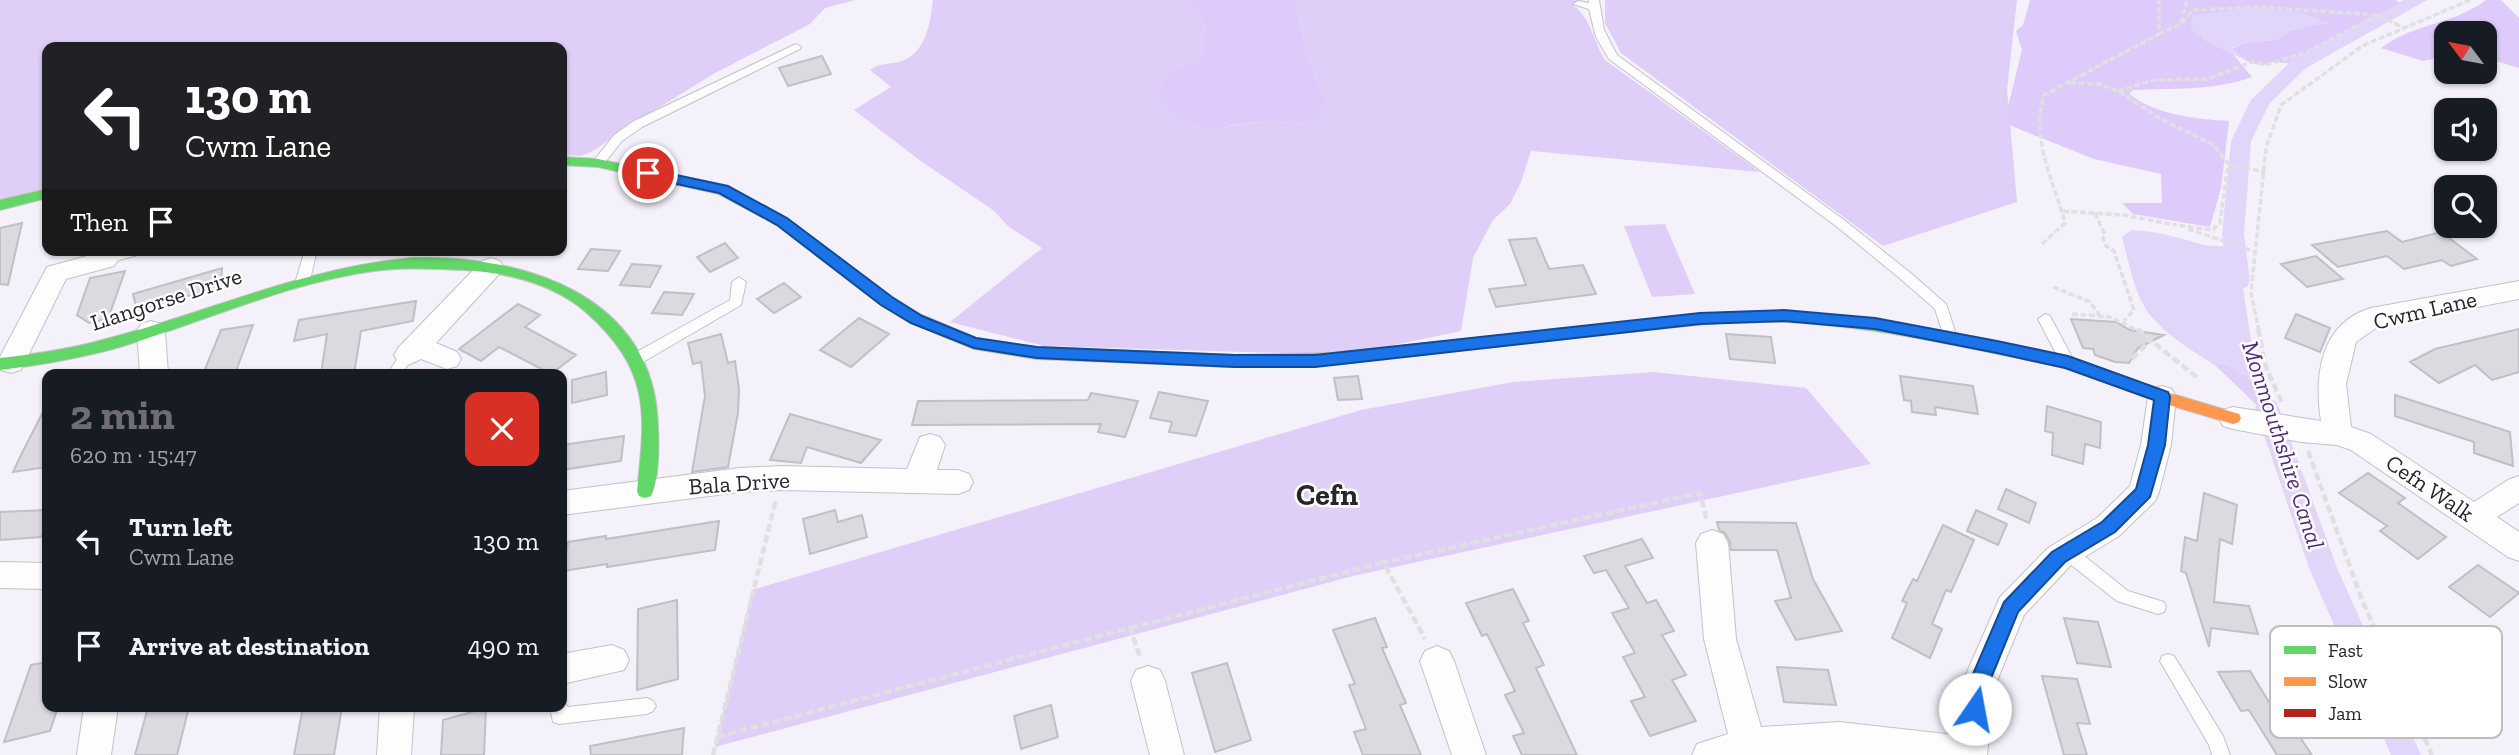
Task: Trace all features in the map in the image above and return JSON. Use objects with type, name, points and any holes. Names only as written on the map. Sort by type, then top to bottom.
[{"type":"street","points":[[567,161],[598,163],[723,190],[782,222],[886,301],[917,319],[974,343],[1037,353],[1222,361],[1315,361],[1700,318],[1784,316],[1875,324],[2068,362],[2162,397],[2233,418],[2297,430],[2338,434]]},
{"type":"street","points":[[0,205],[42,195]]},
{"type":"street","name":"Llangorse Drive","points":[[5,364],[82,350],[150,331],[303,280],[402,257],[491,267],[540,278],[570,293],[602,315],[627,341],[648,382],[653,427],[645,491]]},
{"type":"street","points":[[5,364],[56,273],[106,260]]},
{"type":"street","points":[[406,359],[491,267]]},
{"type":"street","name":"Cwm Lane","points":[[2338,434],[2332,384],[2344,337],[2371,318],[2519,290]]},
{"type":"street","points":[[150,331],[154,369]]},
{"type":"street","points":[[406,359],[447,359]]},
{"type":"street","points":[[1709,755],[1748,743],[1801,738],[1878,738],[1970,754],[1977,688],[2011,607],[2067,552],[2108,527],[2144,492],[2156,445],[2162,397]]},
{"type":"street","name":"Cefn Walk","points":[[2338,434],[2361,442],[2519,548]]},
{"type":"street","points":[[918,482],[930,445]]},
{"type":"street","name":"Bala Drive","points":[[567,502],[645,491],[781,478],[958,482]]},
{"type":"street","points":[[2474,518],[2519,488]]},
{"type":"street","points":[[1712,542],[1720,639],[1748,743]]},
{"type":"street","points":[[0,575],[42,576]]},
{"type":"street","points":[[567,668],[612,660]]},
{"type":"street","points":[[1437,662],[1469,755]]},
{"type":"street","points":[[1148,681],[1167,755]]},
{"type":"street","points":[[94,755],[100,712]]},
{"type":"street","points":[[394,755],[404,712]]},
{"type":"lane","points":[[1578,6],[1594,4],[1596,23],[1606,48],[1622,66],[1840,223],[1941,307],[1950,337]]},
{"type":"lane","points":[[598,163],[618,138],[638,124],[796,47]]},
{"type":"lane","points":[[106,260],[120,256]]},
{"type":"lane","points":[[303,280],[309,256]]},
{"type":"lane","points":[[638,358],[736,302],[739,282]]},
{"type":"lane","points":[[2045,319],[2068,362]]},
{"type":"lane","points":[[2067,552],[2123,596],[2158,607]]},
{"type":"lane","points":[[2168,661],[2217,742],[2221,755]]},
{"type":"lane","points":[[559,712],[559,716],[647,705]]},
{"type":"path","points":[[2159,0],[2159,34]]},
{"type":"path","points":[[2181,24],[2187,0]]},
{"type":"path","points":[[2374,626],[2297,430],[2288,417],[2266,367],[2251,293],[2253,251],[2266,148],[2281,105],[2308,83],[2362,46],[2470,0]]},
{"type":"path","points":[[2042,244],[2065,223],[2040,133],[2038,106],[2044,95],[2181,24],[2193,10],[2235,7],[2378,15],[2402,27]]},
{"type":"path","points":[[2118,91],[2154,80],[2208,79],[2251,62],[2269,64],[2304,53],[2378,15]]},
{"type":"path","points":[[2070,83],[2099,84],[2118,91],[2159,118],[2214,145],[2228,164],[2265,172]]},
{"type":"path","points":[[2063,211],[2104,214],[2212,230],[2220,223],[2228,164]]},
{"type":"path","points":[[2095,213],[2105,234],[2103,238],[2106,246],[2114,251],[2134,310],[2124,321]]},
{"type":"path","points":[[2176,225],[2253,251]]},
{"type":"path","points":[[2053,287],[2090,302],[2100,316]]},
{"type":"path","points":[[2072,314],[2124,321],[2146,334],[2207,384]]},
{"type":"path","points":[[2132,359],[2151,340]]},
{"type":"path","points":[[713,755],[781,478]]},
{"type":"path","points":[[717,737],[1381,563],[1700,493],[1703,500]]},
{"type":"path","points":[[1381,563],[1387,569],[1437,662]]},
{"type":"path","points":[[1130,628],[1134,635]]},
{"type":"path","points":[[2424,738],[2432,755]]},
{"type":"shaded area","points":[[0,0],[855,0],[825,8],[810,24],[715,73],[595,150],[581,156],[567,155],[567,42],[42,42],[42,191],[0,200]]},
{"type":"shaded area","points":[[933,0],[1194,0],[1194,10],[1205,23],[1202,59],[1173,69],[1228,126],[1268,121],[1304,124],[1326,102],[1306,52],[1296,0],[1582,0],[1574,6],[1584,17],[1605,60],[1760,172],[1531,151],[1521,182],[1510,204],[1493,220],[1473,258],[1461,331],[1389,346],[1317,354],[1044,346],[950,322],[1042,248],[1009,227],[993,210],[922,162],[854,110],[891,87],[870,70],[902,61],[917,50],[926,35]]},
{"type":"shaded area","points":[[1194,0],[1296,0],[1306,52],[1326,102],[1320,113],[1304,124],[1268,121],[1208,128],[1178,118],[1159,93],[1173,69],[1202,59],[1205,23],[1194,10]]},
{"type":"shaded area","points":[[1605,0],[2017,0],[2007,90],[2017,202],[1883,246],[1621,53],[1605,23]]},
{"type":"shaded area","points":[[2030,0],[2395,0],[2402,4],[2400,11],[2299,64],[2270,62],[2262,66],[2247,61],[2232,49],[2243,43],[2276,40],[2290,31],[2316,24],[2328,27],[2255,8],[2242,10],[2203,39],[2233,54],[2252,77],[2223,85],[2133,90],[2129,94],[2164,111],[2229,121],[2221,188],[2210,227],[2133,214],[2122,203],[2162,203],[2161,174],[2094,159],[2004,123],[2022,50],[2016,31],[2023,25]]},
{"type":"shaded area","points":[[2486,0],[2501,0],[2519,18],[2519,68],[2497,62],[2497,21],[2442,21]]},
{"type":"shaded area","points":[[2254,8],[2300,12],[2335,25],[2316,24],[2290,31],[2276,40],[2243,43],[2232,48],[2247,61],[2203,39],[2191,29],[2192,15]]},
{"type":"shaded area","points":[[2434,24],[2434,59],[2423,61],[2381,48],[2406,34]]},
{"type":"shaded area","points":[[2238,142],[2244,143],[2236,232],[2230,230]]},
{"type":"shaded area","points":[[1665,224],[1695,294],[1652,297],[1624,226]]},
{"type":"shaded area","points":[[2131,230],[2237,249],[2253,353],[2275,412],[2263,411],[2260,394],[2245,375],[2223,363],[2216,366],[2177,340],[2150,315],[2137,290],[2122,237]]},
{"type":"shaded area","points":[[2223,363],[2245,375],[2256,387],[2263,411],[2216,366]]},
{"type":"shaded area","points":[[1653,372],[1806,388],[1871,464],[1353,576],[715,747],[752,590],[1361,410],[1513,382]]},
{"type":"building","points":[[822,56],[831,74],[788,86],[779,68]]},
{"type":"building","points":[[22,223],[8,285],[0,284],[0,228]]},
{"type":"building","points":[[2387,231],[2402,242],[2434,234],[2434,238],[2449,238],[2477,259],[2451,266],[2442,260],[2404,269],[2387,256],[2338,267],[2312,245]]},
{"type":"building","points":[[1536,238],[1549,269],[1583,265],[1596,294],[1496,307],[1489,289],[1526,285],[1509,240]]},
{"type":"building","points":[[725,243],[738,258],[710,272],[697,257]]},
{"type":"building","points":[[591,249],[620,251],[608,271],[578,269]]},
{"type":"building","points":[[2316,256],[2343,279],[2307,287],[2281,264]]},
{"type":"building","points":[[632,264],[661,266],[650,287],[620,285]]},
{"type":"building","points":[[222,268],[221,287],[137,310],[133,294]]},
{"type":"building","points":[[125,271],[108,319],[89,323],[77,315],[90,278]]},
{"type":"building","points":[[784,283],[801,297],[774,313],[757,299]]},
{"type":"building","points":[[664,292],[694,294],[682,315],[652,313]]},
{"type":"building","points":[[416,301],[413,321],[361,331],[355,369],[322,369],[327,334],[294,341],[299,320]]},
{"type":"building","points":[[518,304],[540,315],[525,327],[576,355],[558,369],[541,369],[499,347],[481,361],[459,349]]},
{"type":"building","points":[[2296,314],[2330,328],[2320,352],[2285,338]]},
{"type":"building","points":[[859,318],[889,334],[851,367],[820,350]]},
{"type":"building","points":[[2071,319],[2116,322],[2130,330],[2164,335],[2138,348],[2129,363],[2115,362],[2095,355],[2093,349],[2083,348]]},
{"type":"building","points":[[253,325],[237,369],[205,369],[221,330]]},
{"type":"building","points":[[2519,329],[2519,372],[2492,380],[2475,365],[2439,383],[2410,362],[2435,349]]},
{"type":"building","points":[[721,334],[728,363],[735,361],[739,389],[738,413],[728,467],[692,472],[705,396],[701,362],[693,364],[688,343]]},
{"type":"building","points":[[1726,334],[1771,337],[1775,363],[1730,359]]},
{"type":"building","points":[[606,372],[607,395],[572,403],[572,380]]},
{"type":"building","points":[[1358,376],[1362,399],[1338,400],[1334,378]]},
{"type":"building","points":[[1900,376],[1973,386],[1978,414],[1935,407],[1936,415],[1912,412],[1911,401],[1904,400]]},
{"type":"building","points":[[1159,392],[1208,401],[1196,436],[1169,432],[1172,422],[1150,418]]},
{"type":"building","points":[[1091,393],[1138,401],[1125,437],[1098,432],[1101,424],[912,425],[918,401],[1088,400]]},
{"type":"building","points":[[2395,395],[2510,432],[2513,466],[2474,453],[2474,442],[2395,416]]},
{"type":"building","points":[[2047,406],[2101,422],[2100,448],[2085,444],[2083,464],[2052,455],[2053,433],[2045,431]]},
{"type":"building","points":[[42,414],[42,468],[13,472]]},
{"type":"building","points":[[790,414],[881,440],[861,463],[807,447],[801,463],[770,460]]},
{"type":"building","points":[[624,436],[621,461],[567,469],[567,444]]},
{"type":"building","points":[[2368,473],[2405,498],[2398,503],[2446,537],[2418,559],[2380,531],[2387,526],[2339,493]]},
{"type":"building","points":[[2006,489],[2036,503],[2029,523],[1998,509]]},
{"type":"building","points":[[2204,493],[2237,505],[2232,544],[2220,539],[2214,602],[2249,606],[2258,634],[2211,628],[2209,647],[2186,573],[2181,571],[2185,537],[2197,541]]},
{"type":"building","points":[[42,510],[42,536],[0,540],[0,512]]},
{"type":"building","points":[[835,510],[838,522],[862,515],[867,537],[810,554],[803,519]]},
{"type":"building","points":[[1976,510],[2007,524],[1998,545],[1967,531]]},
{"type":"building","points":[[719,521],[715,550],[607,567],[607,564],[567,570],[568,542],[606,536],[606,539]]},
{"type":"building","points":[[1717,522],[1796,523],[1813,579],[1842,631],[1796,640],[1775,601],[1791,598],[1777,550],[1731,550],[1730,542],[1725,533],[1719,530]]},
{"type":"building","points":[[1943,525],[1974,540],[1951,592],[1946,590],[1932,624],[1942,629],[1930,658],[1892,638],[1907,603],[1902,601],[1913,579],[1917,581]]},
{"type":"building","points":[[1642,539],[1653,558],[1625,566],[1647,603],[1656,600],[1674,631],[1662,635],[1686,675],[1672,680],[1696,721],[1650,736],[1631,701],[1645,697],[1623,657],[1635,653],[1612,613],[1629,608],[1606,570],[1594,573],[1584,556]]},
{"type":"building","points":[[2478,565],[2519,593],[2490,617],[2449,587]]},
{"type":"building","points":[[1513,589],[1529,621],[1523,623],[1544,665],[1536,668],[1577,755],[1522,755],[1513,736],[1524,733],[1505,695],[1515,691],[1487,634],[1482,636],[1466,603]]},
{"type":"building","points":[[677,600],[678,679],[637,690],[638,609]]},
{"type":"building","points":[[1375,618],[1387,647],[1382,648],[1406,703],[1400,705],[1421,755],[1363,755],[1354,732],[1366,729],[1349,685],[1355,684],[1333,630]]},
{"type":"building","points":[[2064,618],[2098,622],[2111,667],[2077,663]]},
{"type":"building","points":[[42,663],[42,712],[56,712],[50,731],[4,742],[31,665]]},
{"type":"building","points":[[1227,663],[1251,740],[1215,752],[1192,673]]},
{"type":"building","points":[[1777,667],[1828,670],[1836,705],[1784,702]]},
{"type":"building","points":[[2250,671],[2270,704],[2270,738],[2300,738],[2312,755],[2277,755],[2249,710],[2241,711],[2218,672]]},
{"type":"building","points":[[2042,676],[2077,679],[2090,724],[2077,723],[2087,755],[2064,755]]},
{"type":"building","points":[[1051,705],[1058,737],[1021,749],[1014,716]]},
{"type":"building","points":[[147,712],[188,712],[177,755],[135,755]]},
{"type":"building","points":[[302,712],[341,712],[334,755],[294,755]]},
{"type":"building","points":[[472,712],[486,712],[484,755],[441,755],[443,720]]},
{"type":"building","points":[[684,728],[682,755],[591,755],[590,746]]},
{"type":"waterway","name":"Monmouthshire Canal","points":[[2239,281],[2233,234],[2241,141],[2261,100],[2299,64],[2418,0]]},
{"type":"waterway","name":"Monmouthshire Canal","points":[[2267,408],[2323,568],[2349,626]]},
{"type":"waterway","name":"Monmouthshire Canal","points":[[2398,738],[2406,755]]},
{"type":"traffic: fast","points":[[567,161],[598,163],[723,190],[782,222],[886,301],[917,319],[974,343],[1037,353],[1235,361],[1331,359]]},
{"type":"traffic: fast","points":[[0,205],[42,195]]},
{"type":"traffic: fast","points":[[0,364],[105,345],[300,282],[373,266],[417,263],[510,271],[543,281],[574,296],[611,327],[628,347],[640,367],[647,388],[650,411],[645,491]]},
{"type":"traffic: fast","points":[[1627,327],[1700,319],[1784,316],[1875,324],[2071,363]]},
{"type":"traffic: slow","points":[[2071,363],[2162,397],[2233,418]]},
{"type":"traffic: jam","points":[[1331,359],[1627,327]]},
{"type":"district","name":"Cefn","points":[[1327,495]]},
{"type":"route","points":[[648,173],[723,190],[782,222],[886,301],[917,319],[974,343],[1037,353],[1235,361],[1315,361],[1700,318],[1784,316],[1875,324],[2068,362],[2162,397],[2156,445],[2144,492],[2108,527],[2059,557],[2011,607],[1977,688],[1975,709]]}]
